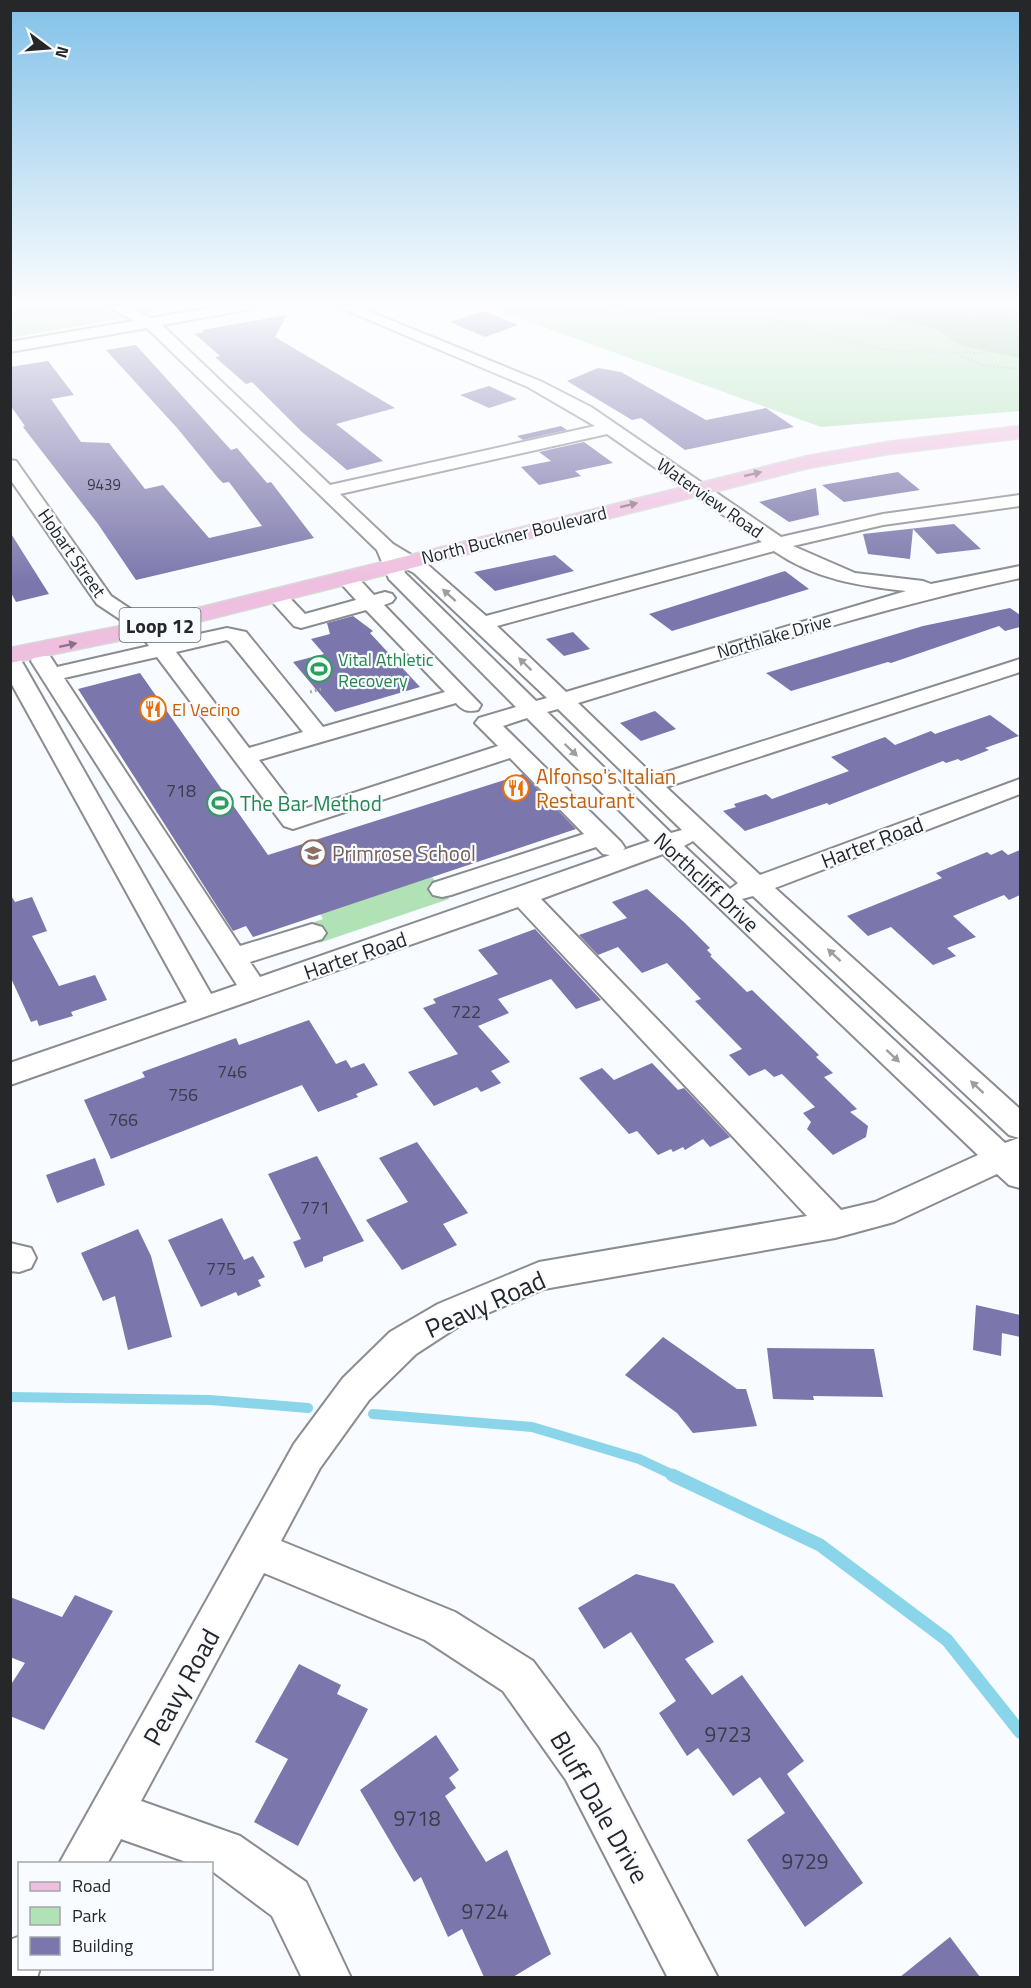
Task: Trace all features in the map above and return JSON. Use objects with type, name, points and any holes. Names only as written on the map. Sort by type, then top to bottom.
[{"type":"main road","points":[[770,451],[856,435],[1020,416]]},
{"type":"main road","name":"North Buckner Boulevard","points":[[10,634],[396,559],[698,478],[808,462],[888,447],[1020,432]]},
{"type":"main road","name":"North Buckner Boulevard","points":[[643,482],[676,473],[698,478]]},
{"type":"main road","name":"North Buckner Boulevard","points":[[10,658],[146,628],[346,578],[396,559],[610,490]]},
{"type":"street","name":"Northcliff Drive","points":[[230,399],[396,559],[481,624],[698,832],[1020,1127]]},
{"type":"street","name":"Waterview Road","points":[[562,399],[585,411],[676,473]]},
{"type":"street","points":[[327,491],[609,428]]},
{"type":"street","name":"Hobart Street","points":[[10,465],[104,600],[146,628],[293,821],[514,749]]},
{"type":"street","name":"Waterview Road","points":[[698,478],[778,545],[792,554],[851,579],[937,589]]},
{"type":"street","points":[[481,624],[843,528],[913,513],[1020,500]]},
{"type":"street","name":"Northcliff Drive","points":[[396,559],[410,588],[667,844],[1015,1162]]},
{"type":"street","name":"Northlake Drive","points":[[487,723],[854,612],[937,589],[1020,572]]},
{"type":"street","points":[[346,578],[623,859]]},
{"type":"street","points":[[851,579],[857,594],[854,612]]},
{"type":"street","points":[[277,596],[301,622],[372,603],[410,588]]},
{"type":"street","points":[[406,638],[448,627]]},
{"type":"street","points":[[51,675],[227,634],[238,637],[315,732],[322,734]]},
{"type":"street","points":[[36,652],[254,990]]},
{"type":"street","points":[[10,658],[204,1007]]},
{"type":"street","points":[[649,785],[1020,665]]},
{"type":"street","points":[[243,757],[460,695]]},
{"type":"street","name":"Harter Road","points":[[725,899],[1020,786]]},
{"type":"street","name":"Harter Road","points":[[10,1074],[523,896],[698,832]]},
{"type":"street","points":[[442,889],[601,837]]},
{"type":"street","points":[[523,896],[835,1224]]},
{"type":"street","points":[[233,958],[312,933]]},
{"type":"street","name":"Peavy Road","points":[[83,1862],[112,1813],[307,1456],[356,1389],[402,1343],[450,1314],[539,1276],[591,1265],[835,1224],[882,1213],[1015,1162]]},
{"type":"street","name":"Bluff Dale Drive","points":[[255,1550],[440,1626],[518,1676],[582,1764],[694,1977]]},
{"type":"street","points":[[112,1813],[224,1852],[289,1899],[327,1977]]},
{"type":"path","points":[[314,691],[321,689]]},
{"type":"green space","points":[[743,399],[1020,399],[1020,411],[821,427]]},
{"type":"green space","points":[[432,877],[449,899],[319,943],[306,925],[323,919],[320,914]]},
{"type":"building","points":[[10,399],[52,399],[81,442],[109,443],[145,489],[163,485],[209,538],[262,526],[229,482],[223,483],[218,478],[150,399],[185,399],[231,450],[237,448],[267,483],[271,482],[314,538],[136,580],[98,524],[23,427],[25,426],[10,405]]},
{"type":"building","points":[[269,399],[379,399],[395,408],[336,424],[383,461],[347,470],[302,432]]},
{"type":"building","points":[[468,399],[517,399],[489,408]]},
{"type":"building","points":[[597,399],[668,399],[706,420],[766,408],[794,427],[685,450],[641,418],[632,420]]},
{"type":"building","points":[[561,426],[567,430],[523,440],[517,436]]},
{"type":"building","points":[[584,442],[613,463],[575,471],[581,476],[539,485],[521,467],[551,461],[539,452]]},
{"type":"building","points":[[898,472],[920,490],[844,502],[822,485]]},
{"type":"building","points":[[816,488],[819,515],[789,522],[759,502]]},
{"type":"building","points":[[954,524],[981,549],[937,554],[913,529],[910,559],[868,554],[863,534]]},
{"type":"building","points":[[10,532],[49,594],[16,602],[10,591]]},
{"type":"building","points":[[555,555],[574,571],[495,591],[474,572]]},
{"type":"building","points":[[785,571],[809,589],[672,631],[649,614]]},
{"type":"building","points":[[1010,608],[1020,615],[1020,627],[1005,631],[999,626],[891,663],[791,691],[766,673],[923,626]]},
{"type":"building","points":[[353,616],[373,631],[370,633],[420,687],[335,712],[293,662],[324,654],[311,639],[330,634],[327,623]]},
{"type":"building","points":[[573,632],[590,649],[564,656],[546,639]]},
{"type":"building","points":[[140,673],[268,855],[523,774],[576,829],[253,937],[246,926],[233,931],[78,689]]},
{"type":"building","points":[[655,711],[676,729],[641,741],[620,723]]},
{"type":"building","points":[[990,715],[1019,736],[985,748],[989,750],[961,761],[958,759],[946,763],[943,761],[829,805],[827,803],[745,831],[723,811],[736,807],[734,804],[766,794],[772,799],[849,771],[831,757],[885,737],[895,745],[931,731],[935,734]]},
{"type":"building","points":[[1002,850],[1008,855],[1020,850],[1020,895],[1009,900],[1004,895],[953,916],[976,937],[947,948],[956,956],[933,965],[891,927],[868,936],[847,916],[942,878],[936,873],[987,852],[991,855]]},
{"type":"building","points":[[647,889],[710,948],[707,950],[712,955],[710,956],[747,992],[752,990],[819,1055],[816,1057],[833,1073],[824,1077],[857,1109],[850,1112],[868,1126],[866,1137],[833,1155],[807,1129],[811,1122],[803,1113],[815,1107],[782,1074],[774,1077],[765,1069],[749,1076],[729,1055],[742,1049],[695,1001],[701,999],[667,963],[642,973],[618,947],[598,955],[579,935],[627,918],[612,902]]},
{"type":"building","points":[[10,894],[15,902],[32,897],[47,931],[32,936],[59,986],[95,975],[107,1000],[71,1012],[73,1016],[39,1026],[37,1020],[31,1022],[10,976]]},
{"type":"building","points":[[535,929],[601,1000],[576,1009],[551,979],[498,999],[509,1013],[478,1026],[510,1062],[491,1071],[501,1083],[481,1092],[477,1087],[434,1106],[408,1072],[458,1054],[423,1008],[436,1003],[433,999],[498,974],[478,950]]},
{"type":"building","points":[[309,1020],[336,1064],[346,1060],[351,1068],[364,1063],[378,1085],[356,1094],[358,1097],[318,1112],[302,1085],[111,1159],[84,1100],[145,1077],[142,1072],[236,1038],[239,1045]]},
{"type":"building","points":[[652,1063],[678,1090],[684,1088],[730,1137],[710,1147],[703,1139],[685,1150],[683,1147],[673,1152],[671,1149],[658,1155],[637,1131],[629,1134],[579,1078],[602,1068],[614,1080]]},
{"type":"building","points":[[417,1142],[468,1213],[443,1224],[457,1245],[402,1270],[366,1220],[408,1202],[379,1158]]},
{"type":"building","points":[[317,1156],[364,1241],[323,1257],[323,1261],[305,1268],[293,1242],[301,1239],[268,1174]]},
{"type":"building","points":[[95,1158],[105,1185],[57,1203],[46,1175]]},
{"type":"building","points":[[222,1218],[244,1260],[253,1256],[265,1277],[258,1280],[261,1286],[238,1296],[236,1292],[201,1307],[168,1240]]},
{"type":"building","points":[[138,1229],[151,1256],[172,1337],[128,1350],[115,1296],[103,1301],[81,1253]]},
{"type":"building","points":[[976,1305],[1020,1315],[1020,1337],[1002,1333],[1001,1356],[973,1350]]},
{"type":"building","points":[[663,1337],[737,1389],[746,1389],[757,1426],[693,1433],[677,1413],[625,1375]]},
{"type":"building","points":[[767,1348],[874,1349],[883,1397],[813,1396],[814,1400],[773,1399]]},
{"type":"building","points":[[636,1574],[674,1584],[714,1642],[685,1659],[712,1695],[742,1675],[804,1761],[787,1774],[863,1883],[805,1927],[747,1840],[785,1813],[760,1777],[733,1796],[698,1748],[687,1756],[659,1713],[676,1701],[631,1632],[604,1649],[578,1608]]},
{"type":"building","points":[[75,1595],[113,1611],[44,1730],[10,1716],[10,1686],[25,1663],[10,1657],[10,1597],[62,1617]]},
{"type":"building","points":[[299,1664],[341,1685],[337,1694],[368,1709],[298,1846],[254,1822],[288,1759],[255,1742]]},
{"type":"building","points":[[436,1735],[459,1770],[449,1778],[456,1788],[445,1796],[486,1862],[507,1850],[551,1954],[513,1977],[484,1977],[462,1929],[448,1937],[421,1877],[414,1882],[360,1790]]},
{"type":"building","points":[[950,1937],[980,1977],[900,1977]]},
{"type":"waterway","points":[[10,1397],[210,1400],[308,1408]]},
{"type":"waterway","points":[[373,1414],[532,1427],[639,1459],[675,1476]]},
{"type":"waterway","points":[[672,1475],[820,1545],[947,1640],[1020,1732]]},
{"type":"place","name":"Vital Athletic Recovery","points":[[319,669]]},
{"type":"place","name":"El Vecino","points":[[153,709]]},
{"type":"place","name":"Alfonso's Italian Restaurant","points":[[516,788]]},
{"type":"place","name":"The Bar Method","points":[[220,803]]},
{"type":"place","name":"Primrose School","points":[[313,853]]}]
